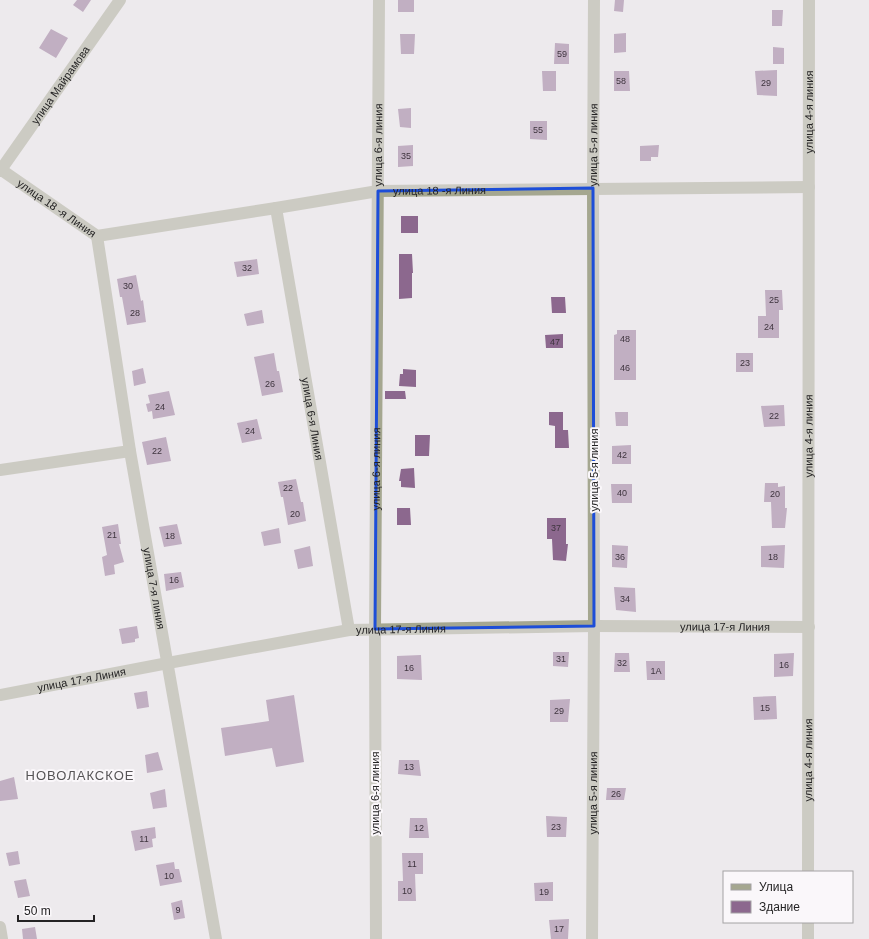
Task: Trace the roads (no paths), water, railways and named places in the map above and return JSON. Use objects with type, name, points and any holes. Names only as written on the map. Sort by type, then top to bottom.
[{"type":"street","name":"улица Майрамова","points":[[0,170],[120,0]]},
{"type":"street","name":"улица 6-я линия","points":[[376,939],[374,629],[379,0]]},
{"type":"street","name":"улица 5-я линия","points":[[592,939],[594,626],[594,0]]},
{"type":"street","name":"улица 4-я линия","points":[[808,871],[809,0]]},
{"type":"street","name":"улица 18 -я Линия","points":[[0,170],[96,236],[378,191],[809,187]]},
{"type":"street","name":"улица 6-я Линия","points":[[276,208],[349,630]]},
{"type":"street","name":"улица 7-я линия","points":[[96,236],[130,450],[216,939]]},
{"type":"street","points":[[0,470],[130,450]]},
{"type":"street","name":"улица 17-я Линия","points":[[0,695],[168,662],[349,630],[594,626],[809,627]]},
{"type":"street","points":[[808,923],[808,939]]},
{"type":"street","points":[[0,927],[2,939]]},
{"type":"district","name":"НОВОЛАКСКОЕ","points":[[80,775]]}]
